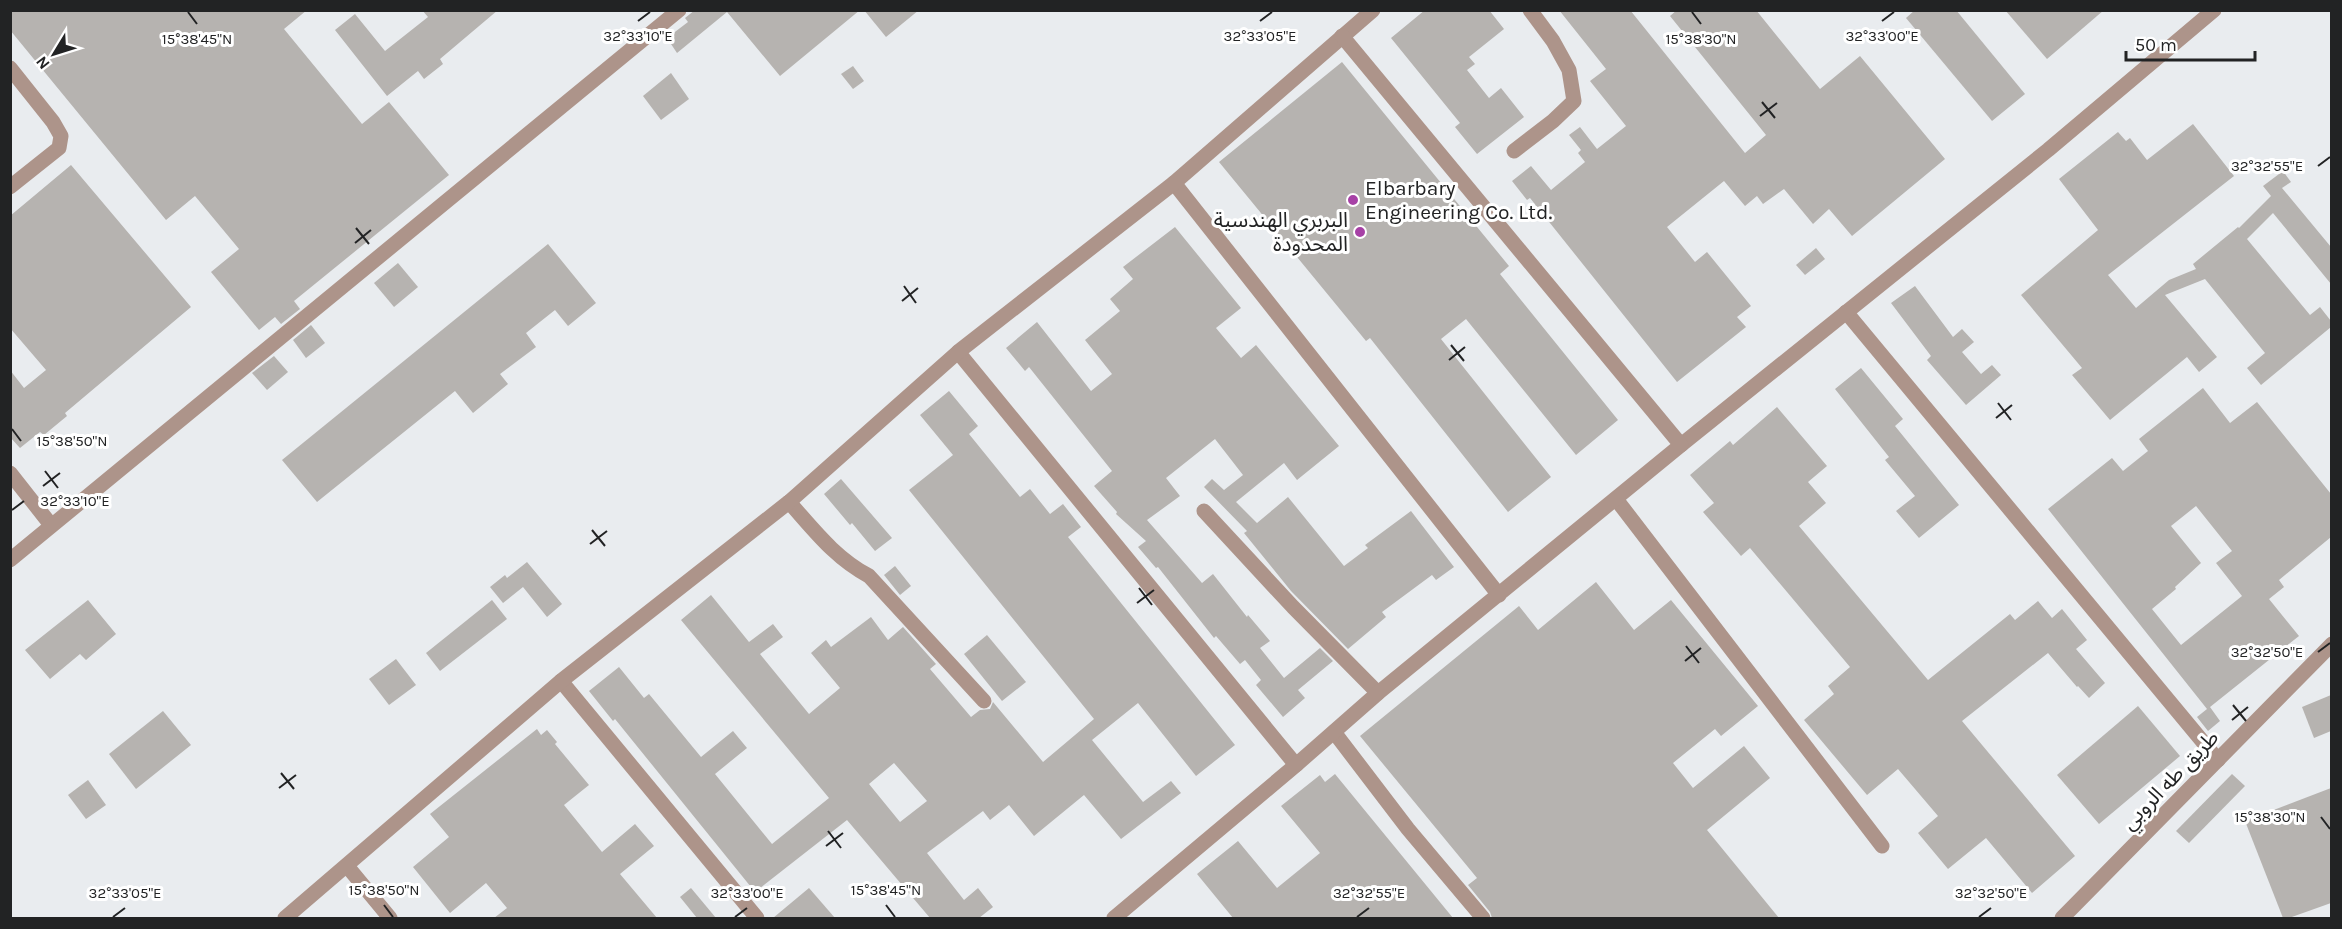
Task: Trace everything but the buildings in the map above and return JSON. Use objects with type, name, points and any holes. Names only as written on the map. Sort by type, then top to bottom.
[{"type":"street","points":[[10,560],[679,10]]},
{"type":"street","points":[[285,918],[561,681],[789,502],[958,352],[1174,183],[1373,10]]},
{"type":"street","points":[[1514,151],[1553,122],[1574,101],[1569,70],[1530,10]]},
{"type":"street","points":[[1114,918],[1378,693],[1681,445],[2048,150],[2214,10]]},
{"type":"street","points":[[1342,36],[1681,445]]},
{"type":"street","points":[[10,68],[53,122],[61,136],[59,148],[10,187]]},
{"type":"street","points":[[1174,183],[1499,595]]},
{"type":"street","points":[[1846,312],[2218,760]]},
{"type":"street","points":[[958,352],[1296,765]]},
{"type":"street","points":[[10,473],[51,525]]},
{"type":"street","points":[[1616,498],[1882,846]]},
{"type":"street","points":[[789,502],[834,553],[852,567],[869,576],[984,701]]},
{"type":"street","points":[[1204,511],[1293,607],[1378,693]]},
{"type":"street","name":"طريق طه الروبي","points":[[2062,918],[2331,644]]},
{"type":"street","points":[[561,681],[757,918]]},
{"type":"street","points":[[1334,732],[1408,829],[1483,918]]},
{"type":"street","points":[[347,866],[390,918]]},
{"type":"place","name":"Elbarbary Engineering Co. Ltd.","points":[[1353,200]]},
{"type":"place","name":"البربري الهندسية المحدودة","points":[[1360,232]]}]
